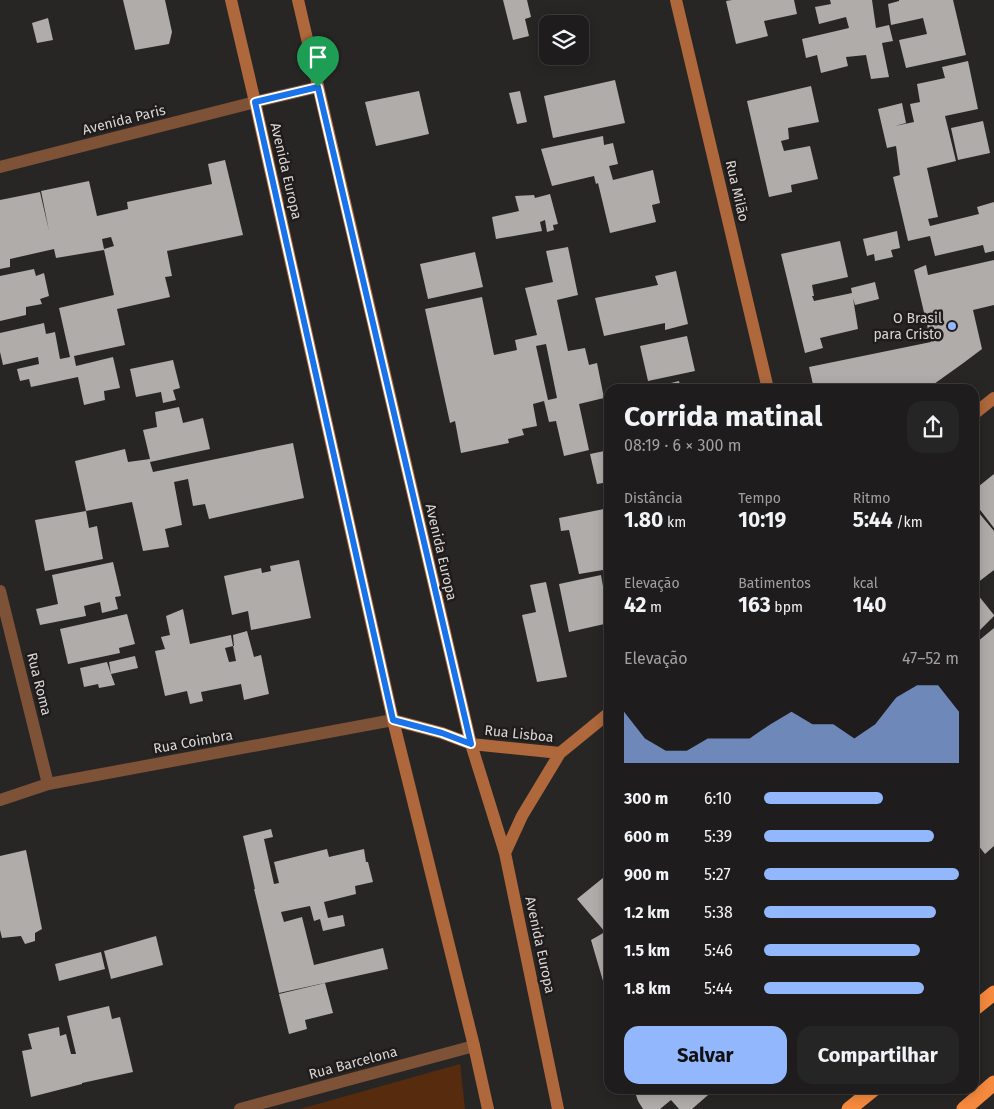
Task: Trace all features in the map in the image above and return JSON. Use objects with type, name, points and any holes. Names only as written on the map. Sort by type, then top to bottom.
[{"type":"highway","points":[[979,1005],[994,993]]},
{"type":"highway","points":[[964,1109],[994,1083]]},
{"type":"highway","points":[[849,1109],[868,1094]]},
{"type":"main road","name":"Avenida Europa","points":[[231,0],[393,720],[488,1109]]},
{"type":"main road","name":"Avenida Europa","points":[[298,0],[471,744],[506,854],[558,1109]]},
{"type":"main road","name":"Rua Milão","points":[[676,0],[767,384]]},
{"type":"main road","points":[[979,410],[994,398]]},
{"type":"main road","name":"Rua Lisboa","points":[[393,720],[442,733],[471,744],[560,753],[604,717]]},
{"type":"main road","points":[[506,854],[522,816],[560,753]]},
{"type":"street","name":"Avenida Paris","points":[[0,167],[318,87]]},
{"type":"street","name":"Rua Roma","points":[[0,591],[48,784]]},
{"type":"street","name":"Rua Coimbra","points":[[0,800],[48,784],[393,720]]},
{"type":"street","name":"Rua Barcelona","points":[[240,1109],[474,1046]]},
{"type":"shaded area","points":[[460,1064],[465,1109],[300,1109]]},
{"type":"building","points":[[123,0],[165,0],[172,32],[169,44],[135,50]]},
{"type":"building","points":[[503,0],[527,0],[531,17],[525,19],[529,36],[513,40]]},
{"type":"building","points":[[794,0],[797,14],[764,21],[768,36],[736,44],[726,1]]},
{"type":"building","points":[[830,0],[872,0],[876,28],[889,25],[893,41],[882,43],[889,77],[871,79],[866,55],[846,57],[848,66],[821,73],[817,55],[806,58],[802,39],[849,28],[846,17],[819,24],[815,7],[831,4]]},
{"type":"building","points":[[899,0],[953,0],[966,55],[906,68],[899,40],[927,34],[923,18],[891,25],[888,4]]},
{"type":"building","points":[[48,18],[53,40],[37,43],[32,23]]},
{"type":"building","points":[[968,61],[978,109],[945,116],[956,161],[927,168],[938,217],[928,219],[930,226],[979,214],[977,207],[994,202],[994,251],[985,253],[983,245],[935,256],[930,236],[908,241],[893,177],[900,175],[896,146],[887,148],[878,109],[902,103],[906,123],[895,126],[914,122],[910,104],[920,102],[917,84],[945,78],[942,67]]},
{"type":"building","points":[[615,80],[625,123],[553,138],[544,96]]},
{"type":"building","points":[[811,86],[819,122],[788,128],[789,139],[781,141],[784,151],[810,146],[818,179],[791,185],[792,192],[769,197],[747,101]]},
{"type":"building","points":[[419,91],[429,134],[376,146],[365,102]]},
{"type":"building","points":[[520,91],[527,122],[517,124],[509,93]]},
{"type":"building","points":[[983,121],[990,153],[958,160],[951,128]]},
{"type":"building","points":[[603,136],[604,145],[613,143],[618,164],[609,166],[613,180],[653,170],[660,203],[652,205],[656,222],[610,233],[598,183],[596,184],[594,176],[552,186],[541,149]]},
{"type":"building","points":[[225,160],[243,235],[167,251],[172,276],[165,277],[170,297],[117,309],[125,345],[74,356],[76,366],[113,357],[120,388],[104,391],[105,400],[84,405],[78,377],[31,387],[29,379],[20,381],[17,369],[39,364],[38,357],[3,365],[0,352],[0,333],[44,323],[46,334],[55,332],[60,359],[70,357],[59,308],[114,295],[104,250],[56,258],[54,249],[10,259],[10,267],[0,269],[0,200],[40,192],[49,231],[41,191],[89,181],[97,216],[128,209],[127,202],[212,184],[208,164]],"holes":[[[111,237],[114,246],[104,249],[102,239]]]},
{"type":"building","points":[[550,194],[558,224],[553,225],[554,230],[547,232],[545,220],[540,222],[542,231],[496,239],[492,217],[519,211],[515,196],[534,195],[535,198]]},
{"type":"building","points":[[897,231],[900,248],[891,250],[893,257],[875,261],[874,254],[867,256],[863,239]]},
{"type":"building","points":[[840,241],[848,277],[812,285],[814,301],[852,293],[851,288],[875,282],[879,299],[855,305],[853,298],[858,329],[820,338],[823,348],[805,353],[781,254]]},
{"type":"building","points":[[568,247],[578,295],[557,300],[568,351],[585,348],[589,365],[597,363],[604,398],[579,404],[589,450],[564,456],[556,421],[549,422],[544,401],[533,404],[537,426],[522,429],[524,435],[508,439],[509,443],[461,453],[455,421],[450,423],[425,309],[482,297],[494,355],[517,350],[515,340],[537,335],[525,288],[553,282],[546,251]],"holes":[[[546,344],[557,398],[548,400],[536,346]]]},
{"type":"building","points":[[475,252],[483,287],[428,299],[420,264]]},
{"type":"building","name":"O Brasil para Cristo","points":[[994,260],[994,305],[973,310],[982,349],[934,384],[813,384],[809,367],[931,342],[914,270],[926,265],[928,275]]},
{"type":"building","points":[[34,269],[36,276],[44,273],[49,296],[40,299],[42,304],[26,307],[26,315],[0,321],[0,276]]},
{"type":"building","points":[[676,271],[688,324],[665,330],[665,323],[604,336],[595,298],[658,285],[655,276]]},
{"type":"building","points":[[687,336],[695,371],[648,381],[640,346]]},
{"type":"building","points":[[173,360],[180,388],[173,390],[176,400],[163,403],[161,392],[136,397],[130,369]]},
{"type":"building","points":[[679,381],[680,384],[667,384]]},
{"type":"building","points":[[179,407],[183,423],[203,418],[210,449],[150,462],[153,472],[293,443],[304,498],[209,519],[205,504],[193,506],[188,479],[174,482],[182,525],[165,529],[169,547],[143,551],[132,502],[86,511],[75,461],[125,449],[128,462],[150,459],[143,430],[157,427],[155,412]]},
{"type":"building","points":[[604,451],[604,483],[597,484],[590,454]]},
{"type":"building","points":[[994,474],[994,528],[979,508],[979,486]]},
{"type":"building","points":[[604,509],[604,570],[579,574],[569,530],[561,531],[559,518]]},
{"type":"building","points":[[86,511],[89,528],[97,526],[103,559],[45,571],[35,520]]},
{"type":"building","points":[[979,513],[994,531],[994,570],[979,581]]},
{"type":"building","points":[[299,560],[311,618],[251,630],[248,611],[232,615],[224,576],[261,568],[262,573],[271,571],[270,566]]},
{"type":"building","points":[[113,562],[121,596],[115,597],[118,609],[102,613],[100,602],[84,606],[86,616],[40,625],[36,609],[58,604],[52,575]]},
{"type":"building","points":[[601,575],[604,592],[604,624],[569,632],[559,584]]},
{"type":"building","points":[[546,582],[567,677],[537,682],[522,615],[536,612],[530,585]]},
{"type":"building","points":[[979,596],[994,615],[979,631]]},
{"type":"building","points":[[183,609],[190,644],[231,635],[234,646],[233,635],[247,631],[254,657],[261,655],[269,694],[244,700],[241,684],[201,692],[203,701],[190,704],[187,691],[165,696],[155,651],[165,649],[161,637],[170,635],[166,616]],"holes":[[[233,646],[236,661],[229,662],[225,648]]]},
{"type":"building","points":[[127,614],[135,644],[119,648],[120,653],[68,664],[60,629]]},
{"type":"building","points":[[994,628],[994,846],[985,854],[979,846],[979,640]]},
{"type":"building","points":[[135,656],[138,668],[111,674],[109,662]]},
{"type":"building","points":[[107,662],[115,685],[99,688],[98,684],[84,687],[80,668]]},
{"type":"building","points":[[271,829],[273,837],[264,839],[274,884],[279,883],[274,862],[327,849],[329,857],[364,849],[373,882],[355,886],[356,894],[324,902],[328,918],[343,915],[345,926],[323,931],[320,919],[314,921],[310,906],[281,912],[284,922],[302,917],[314,965],[383,948],[388,969],[279,993],[243,836]]},
{"type":"building","points":[[26,850],[42,929],[35,933],[35,941],[25,944],[21,936],[2,938],[0,930],[0,856]]},
{"type":"building","points":[[604,877],[604,931],[577,899]]},
{"type":"building","points":[[604,933],[604,984],[591,940]]},
{"type":"building","points":[[156,936],[163,965],[111,979],[104,951]]},
{"type":"building","points":[[101,952],[105,969],[59,981],[55,964]]},
{"type":"building","points":[[325,983],[333,1013],[305,1020],[307,1029],[289,1034],[279,994]]},
{"type":"building","points":[[109,1006],[112,1019],[120,1017],[133,1072],[31,1097],[22,1051],[32,1049],[28,1034],[59,1027],[60,1036],[66,1034],[71,1054],[76,1054],[67,1016]]},
{"type":"building","points":[[636,1094],[709,1094],[692,1109],[679,1109],[671,1100],[660,1109],[643,1109]]},
{"type":"place","name":"O Brasil para Cristo","points":[[952,326]]},
{"type":"route","points":[[318,87],[471,744],[442,733],[393,720],[255,102],[318,87]]}]
